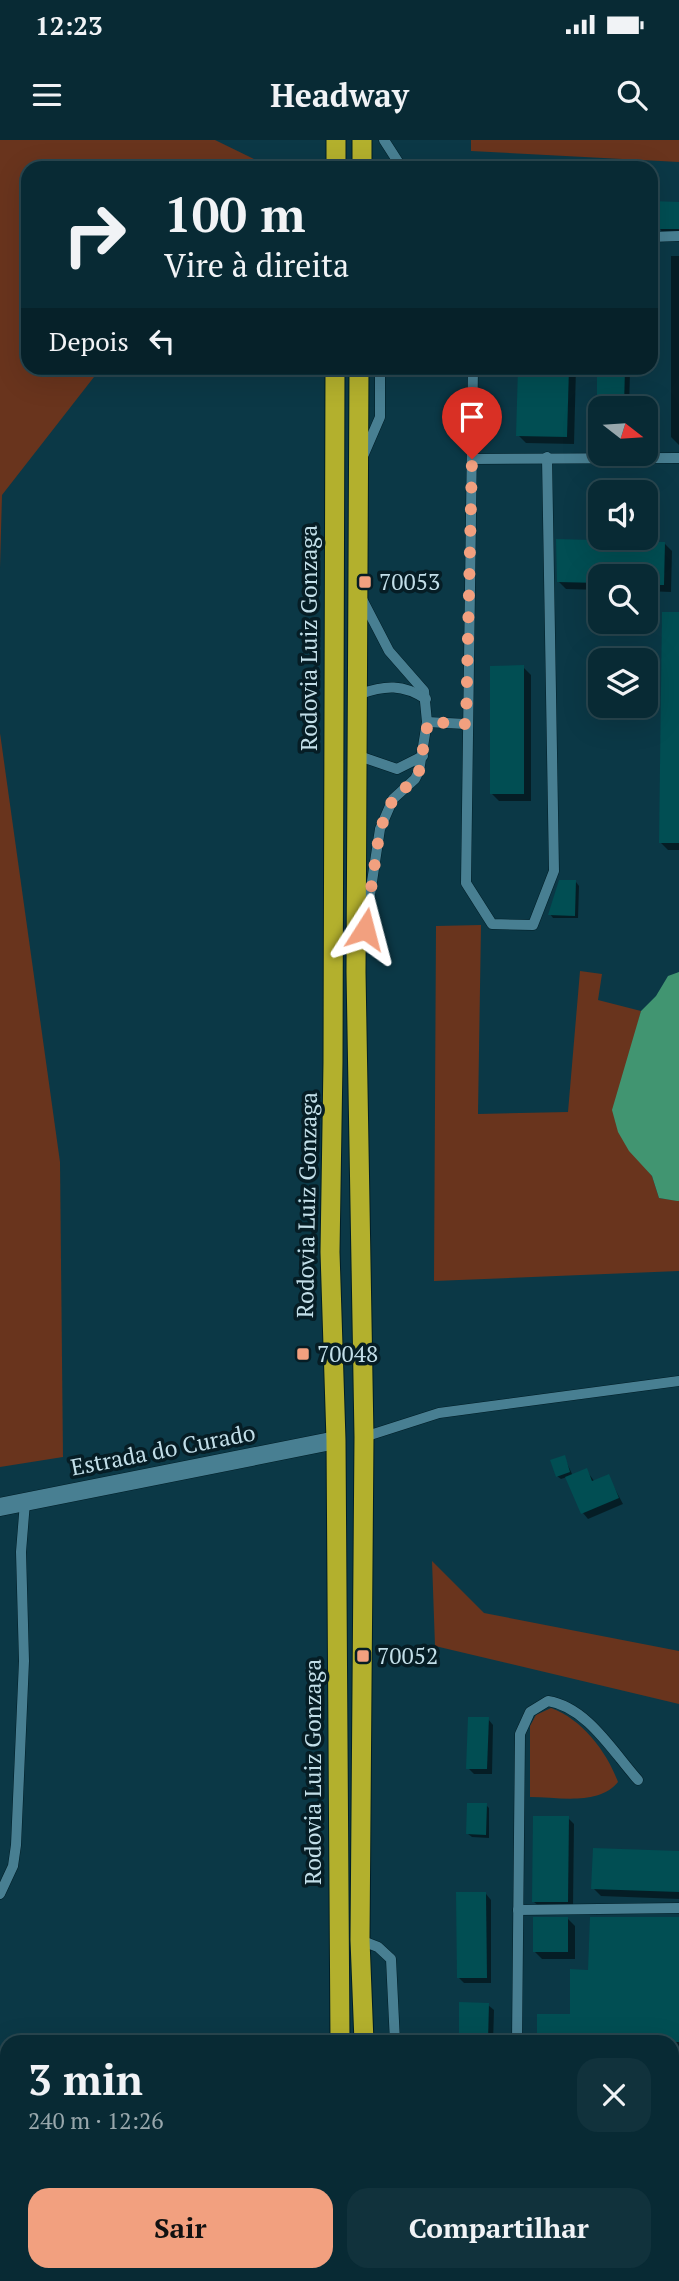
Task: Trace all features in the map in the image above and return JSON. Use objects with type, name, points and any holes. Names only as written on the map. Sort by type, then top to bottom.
[{"type":"highway","points":[[336,140],[336,161]]},
{"type":"highway","points":[[362,140],[362,161]]},
{"type":"highway","name":"Rodovia Luiz Gonzaga","points":[[335,375],[334,1062],[330,1252],[336,1440],[340,2035]]},
{"type":"highway","name":"Rodovia Luiz Gonzaga","points":[[359,375],[360,694],[356,972],[364,1437],[360,1940],[364,2035]]},
{"type":"main road","name":"Estrada do Curado","points":[[0,1507],[336,1440]]},
{"type":"lane","points":[[384,140],[398,161]]},
{"type":"lane","points":[[658,237],[679,236]]},
{"type":"lane","points":[[358,467],[380,417],[380,375]]},
{"type":"lane","points":[[473,375],[466,724],[466,883],[492,925],[533,925],[554,871],[547,457]]},
{"type":"lane","points":[[472,459],[679,458]]},
{"type":"lane","points":[[356,972],[380,829],[393,799],[415,779],[423,756],[428,722],[426,699],[419,682],[389,651],[358,591]]},
{"type":"lane","points":[[360,694],[389,686],[413,691],[426,699]]},
{"type":"lane","points":[[428,722],[466,724]]},
{"type":"lane","points":[[359,756],[397,769],[423,756]]},
{"type":"lane","points":[[364,1437],[439,1413],[679,1381]]},
{"type":"lane","points":[[0,1894],[13,1866],[16,1845],[24,1661],[21,1552],[25,1502]]},
{"type":"lane","points":[[517,2035],[520,1734],[530,1712],[548,1701],[561,1703],[580,1714],[638,1780]]},
{"type":"lane","points":[[518,1910],[679,1908]]},
{"type":"lane","points":[[360,1940],[378,1947],[391,1959],[395,2035]]},
{"type":"shaded area","points":[[0,140],[215,140],[258,161],[21,161],[21,375],[96,375],[2,495],[0,568]]},
{"type":"shaded area","points":[[471,140],[679,140],[679,162],[471,151]]},
{"type":"shaded area","points":[[0,733],[60,1162],[63,1457],[0,1467]]},
{"type":"shaded area","points":[[481,925],[478,1114],[568,1112],[580,971],[602,974],[598,1000],[641,1011],[635,1035],[643,1165],[652,1176],[659,1198],[679,1201],[679,1271],[434,1281],[436,926]]},
{"type":"shaded area","points":[[679,972],[677,1201],[659,1198],[652,1176],[629,1151],[618,1132],[612,1110],[641,1011],[656,996],[668,976]]},
{"type":"shaded area","points":[[432,1561],[484,1613],[679,1651],[679,1704],[435,1646]]},
{"type":"shaded area","points":[[551,1708],[583,1728],[600,1748],[618,1782],[610,1790],[589,1797],[530,1797],[530,1726],[536,1715]]},
{"type":"building","points":[[658,201],[679,202],[679,229],[658,229]]},
{"type":"building","points":[[518,375],[569,375],[567,437],[516,436]]},
{"type":"building","points":[[597,375],[625,375],[624,396],[597,396]]},
{"type":"building","points":[[556,539],[588,540],[588,550],[658,550],[658,542],[665,542],[664,585],[658,585],[658,564],[588,564],[588,583],[557,582]]},
{"type":"building","points":[[662,612],[679,612],[679,843],[659,843]]},
{"type":"building","points":[[524,665],[524,794],[490,794],[490,666]]},
{"type":"building","points":[[559,880],[576,880],[575,916],[548,915]]},
{"type":"building","points":[[565,1455],[570,1472],[556,1477],[550,1460]]},
{"type":"building","points":[[587,1468],[592,1481],[609,1474],[619,1498],[581,1514],[565,1477]]},
{"type":"building","points":[[468,1717],[489,1717],[487,1769],[466,1769]]},
{"type":"building","points":[[467,1803],[487,1803],[486,1835],[466,1834]]},
{"type":"building","points":[[533,1816],[569,1816],[568,1902],[532,1902]]},
{"type":"building","points":[[593,1848],[679,1851],[679,1892],[591,1889]]},
{"type":"building","points":[[456,1892],[486,1892],[487,1978],[457,1978]]},
{"type":"building","points":[[533,1917],[568,1917],[568,1952],[533,1952]]},
{"type":"building","points":[[590,1917],[679,1917],[679,2035],[537,2035],[537,2014],[570,2014],[570,1969],[588,1970]]},
{"type":"building","points":[[459,2002],[489,2003],[488,2035],[459,2035]]},
{"type":"place","name":"70053","points":[[365,582]]},
{"type":"place","name":"70048","points":[[303,1354]]},
{"type":"place","name":"70052","points":[[363,1656]]},
{"type":"route","points":[[365,929],[375,854],[385,812],[393,799],[415,779],[419,771],[428,722],[466,724],[472,459]]}]
